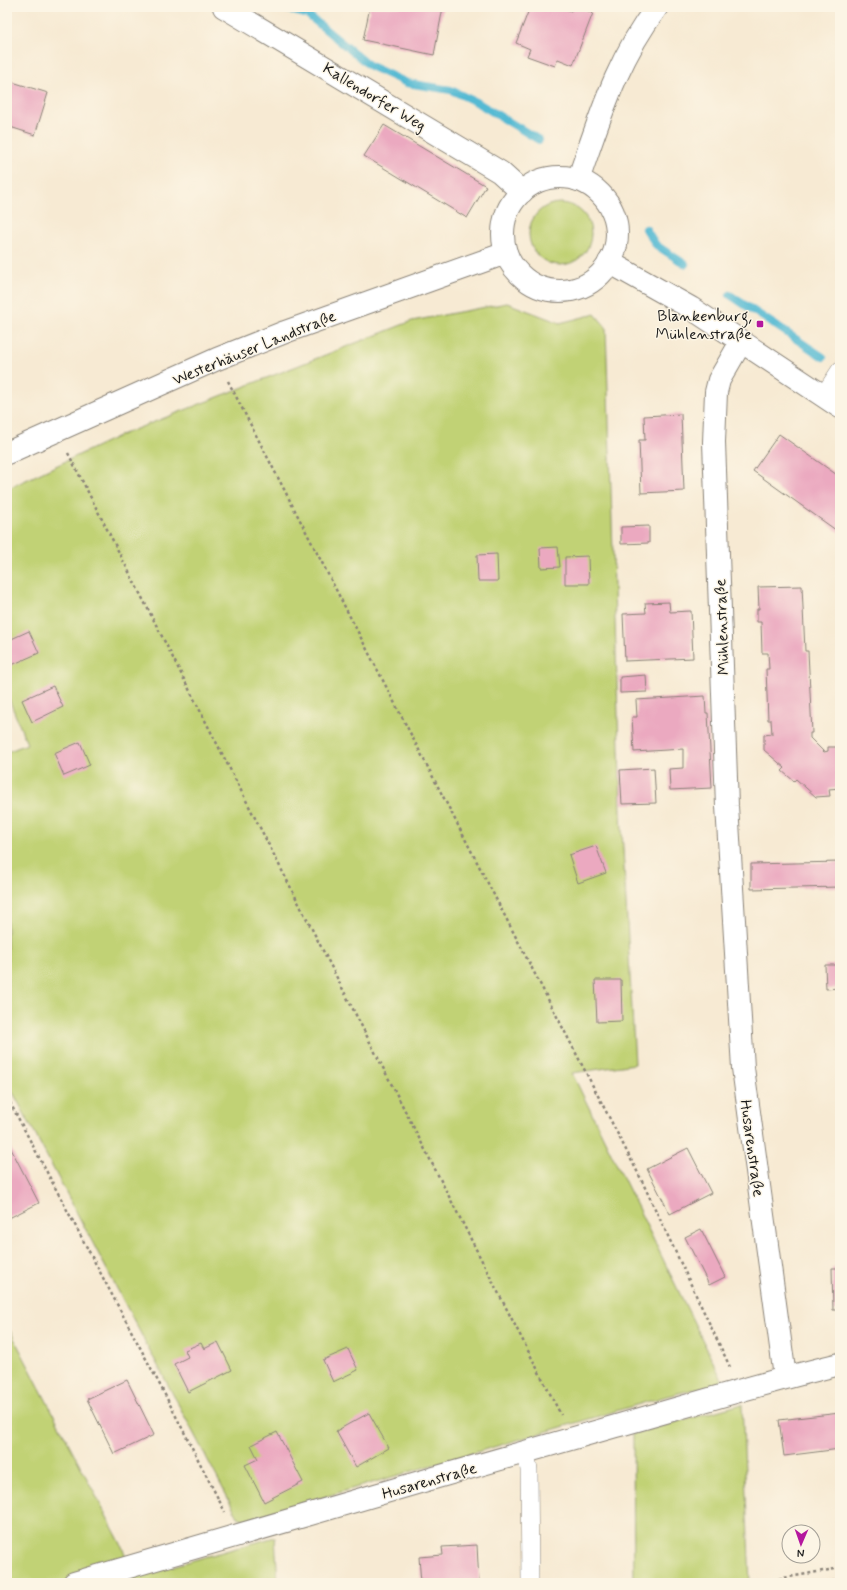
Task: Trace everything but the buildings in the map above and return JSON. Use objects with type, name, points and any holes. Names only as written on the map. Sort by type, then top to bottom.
[{"type":"street","name":"Kallendorfer Weg","points":[[224,7],[500,172],[522,192]]},
{"type":"street","points":[[578,180],[607,95],[631,44],[656,7]]},
{"type":"street","points":[[548,178],[568,178],[578,180],[599,193],[613,214],[616,238],[615,247],[609,262],[603,271],[586,284],[576,288],[555,290],[534,285],[525,279],[511,263],[506,253],[503,231],[504,220],[511,205],[522,192],[538,181],[548,178]]},
{"type":"street","name":"Westerhäuser Landstraße","points":[[7,453],[217,359],[285,332],[506,253]]},
{"type":"street","points":[[609,262],[665,292],[832,402]]},
{"type":"street","name":"Mühlenstraße","points":[[733,917],[727,806],[714,442],[716,392],[719,380],[741,342]]},
{"type":"street","name":"Husarenstraße","points":[[733,917],[742,1068],[785,1377]]},
{"type":"street","name":"Husarenstraße","points":[[74,1583],[573,1438],[741,1391],[785,1377],[840,1364]]},
{"type":"lane","points":[[832,402],[840,370]]},
{"type":"lane","points":[[526,1452],[529,1470],[530,1583]]},
{"type":"path","points":[[217,359],[658,1212],[741,1391]]},
{"type":"path","points":[[57,431],[573,1438]]},
{"type":"path","points":[[7,1097],[161,1388],[229,1521],[235,1536]]},
{"type":"path","points":[[761,1582],[840,1568]]},
{"type":"green space","points":[[560,203],[577,208],[582,212],[586,217],[591,234],[586,251],[582,256],[577,260],[560,265],[543,260],[538,256],[534,251],[529,234],[534,217],[538,212],[543,208]]},
{"type":"green space","points":[[507,303],[560,323],[595,314],[606,327],[621,813],[635,1064],[572,1073],[723,1382],[667,1396],[246,1520],[238,1517],[7,1081],[7,752],[27,744],[7,694],[7,489],[121,435],[412,321]]},
{"type":"green space","points":[[7,1325],[121,1544],[134,1577],[275,1537],[278,1583],[7,1583]]},
{"type":"green space","points":[[742,1404],[750,1583],[634,1583],[633,1434]]},
{"type":"waterway","points":[[279,7],[308,15],[370,66],[407,83],[451,90],[478,103],[539,140]]},
{"type":"waterway","points":[[646,229],[656,245],[685,264]]},
{"type":"waterway","points":[[730,295],[823,357]]},
{"type":"place","name":"Blankenburg, Mühlenstraße","points":[[760,324]]}]
